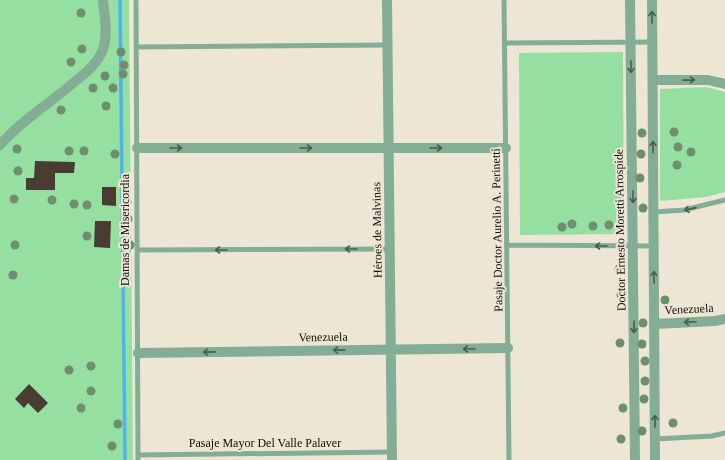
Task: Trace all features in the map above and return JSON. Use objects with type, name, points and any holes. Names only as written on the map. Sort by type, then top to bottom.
[{"type":"street","points":[[0,145],[24,123],[91,68],[101,54],[105,45],[103,0]]},
{"type":"street","name":"Héroes de Malvinas","points":[[387,0],[392,456]]},
{"type":"street","name":"Doctor Ernesto Moretti Arrospide","points":[[630,0],[635,460]]},
{"type":"street","points":[[652,0],[655,460]]},
{"type":"street","points":[[653,80],[708,80],[725,84]]},
{"type":"street","points":[[137,148],[506,148]]},
{"type":"street","name":"Venezuela","points":[[655,324],[715,322],[725,319]]},
{"type":"street","name":"Venezuela","points":[[138,353],[508,348]]},
{"type":"lane","name":"Damas de Misericordia","points":[[136,0],[138,457]]},
{"type":"lane","name":"Pasaje Doctor Aurelio A. Perinetti","points":[[504,0],[509,460]]},
{"type":"lane","points":[[505,43],[652,42]]},
{"type":"lane","points":[[136,46],[388,45]]},
{"type":"lane","points":[[654,212],[684,210],[725,200]]},
{"type":"lane","points":[[507,245],[654,246]]},
{"type":"lane","points":[[138,250],[390,249]]},
{"type":"lane","points":[[655,439],[712,436],[725,433]]},
{"type":"lane","name":"Pasaje Mayor Del Valle Palaver","points":[[138,457],[392,456]]},
{"type":"green space","points":[[0,0],[129,0],[133,460],[0,460]]},
{"type":"green space","points":[[623,52],[624,234],[520,235],[519,53]]},
{"type":"green space","points":[[706,87],[725,92],[725,192],[706,197],[660,201],[660,89]]},
{"type":"building","points":[[35,161],[75,162],[74,173],[55,173],[55,190],[26,190],[26,178],[34,178]]},
{"type":"building","points":[[102,187],[116,187],[116,206],[102,205]]},
{"type":"building","points":[[95,221],[111,221],[110,248],[94,247]]},
{"type":"building","points":[[29,384],[48,403],[38,413],[28,403],[24,408],[15,399]]},
{"type":"waterway","points":[[120,0],[125,460]]}]
